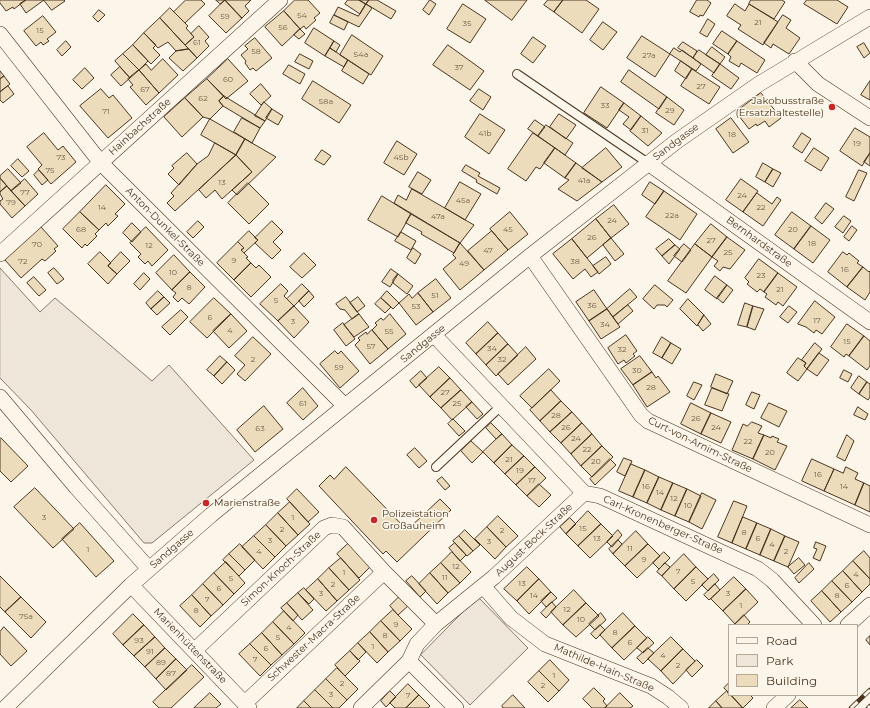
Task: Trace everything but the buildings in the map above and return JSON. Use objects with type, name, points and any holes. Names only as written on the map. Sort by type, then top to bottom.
[{"type":"street","name":"Hainbachstraße","points":[[0,254],[280,0]]},
{"type":"street","name":"Sandgasse","points":[[5,708],[131,585],[217,510],[530,256],[701,123],[795,61],[870,17]]},
{"type":"street","name":"Anton-Dunkel-Straße","points":[[0,34],[101,163],[345,406]]},
{"type":"street","points":[[795,61],[818,84],[870,118]]},
{"type":"street","name":"Bernhardstraße","points":[[648,163],[870,322]]},
{"type":"street","name":"Curt-von-Arnim-Straße","points":[[530,256],[641,415],[648,421],[870,525]]},
{"type":"street","points":[[434,335],[584,493]]},
{"type":"street","points":[[0,397],[76,487],[149,569]]},
{"type":"street","name":"August-Bock-Straße","points":[[409,662],[417,644],[436,624],[483,586],[584,493]]},
{"type":"street","name":"Carl-Kronenberger-Straße","points":[[584,493],[600,496],[758,569],[772,580],[813,624]]},
{"type":"street","name":"Simon-Knoch-Straße","points":[[195,650],[324,528],[332,525],[343,527],[384,572],[436,624]]},
{"type":"street","name":"Schwester-Macra-Straße","points":[[247,706],[384,572]]},
{"type":"street","name":"Marienhüttenstraße","points":[[131,585],[195,650],[247,706]]},
{"type":"street","name":"Mathilde-Hain-Straße","points":[[483,586],[512,618],[545,644],[651,686],[681,708]]},
{"type":"street","points":[[849,624],[870,605]]},
{"type":"street","points":[[361,708],[409,662],[456,708]]},
{"type":"street","points":[[774,708],[787,696]]},
{"type":"lane","points":[[517,74],[648,163]]},
{"type":"lane","points":[[436,467],[501,406]]},
{"type":"green space","points":[[0,268],[40,312],[55,298],[152,381],[169,365],[254,460],[152,543],[144,543],[31,410],[0,378]]},
{"type":"green space","points":[[478,597],[528,648],[470,705],[421,655]]},
{"type":"railway","points":[[851,708],[870,690]]},
{"type":"place","name":"Jakobusstraße (Ersatzhaltestelle)","points":[[832,107]]},
{"type":"place","name":"Marienstraße","points":[[206,503]]},
{"type":"place","name":"Polizeistation Großauheim","points":[[374,520]]}]
